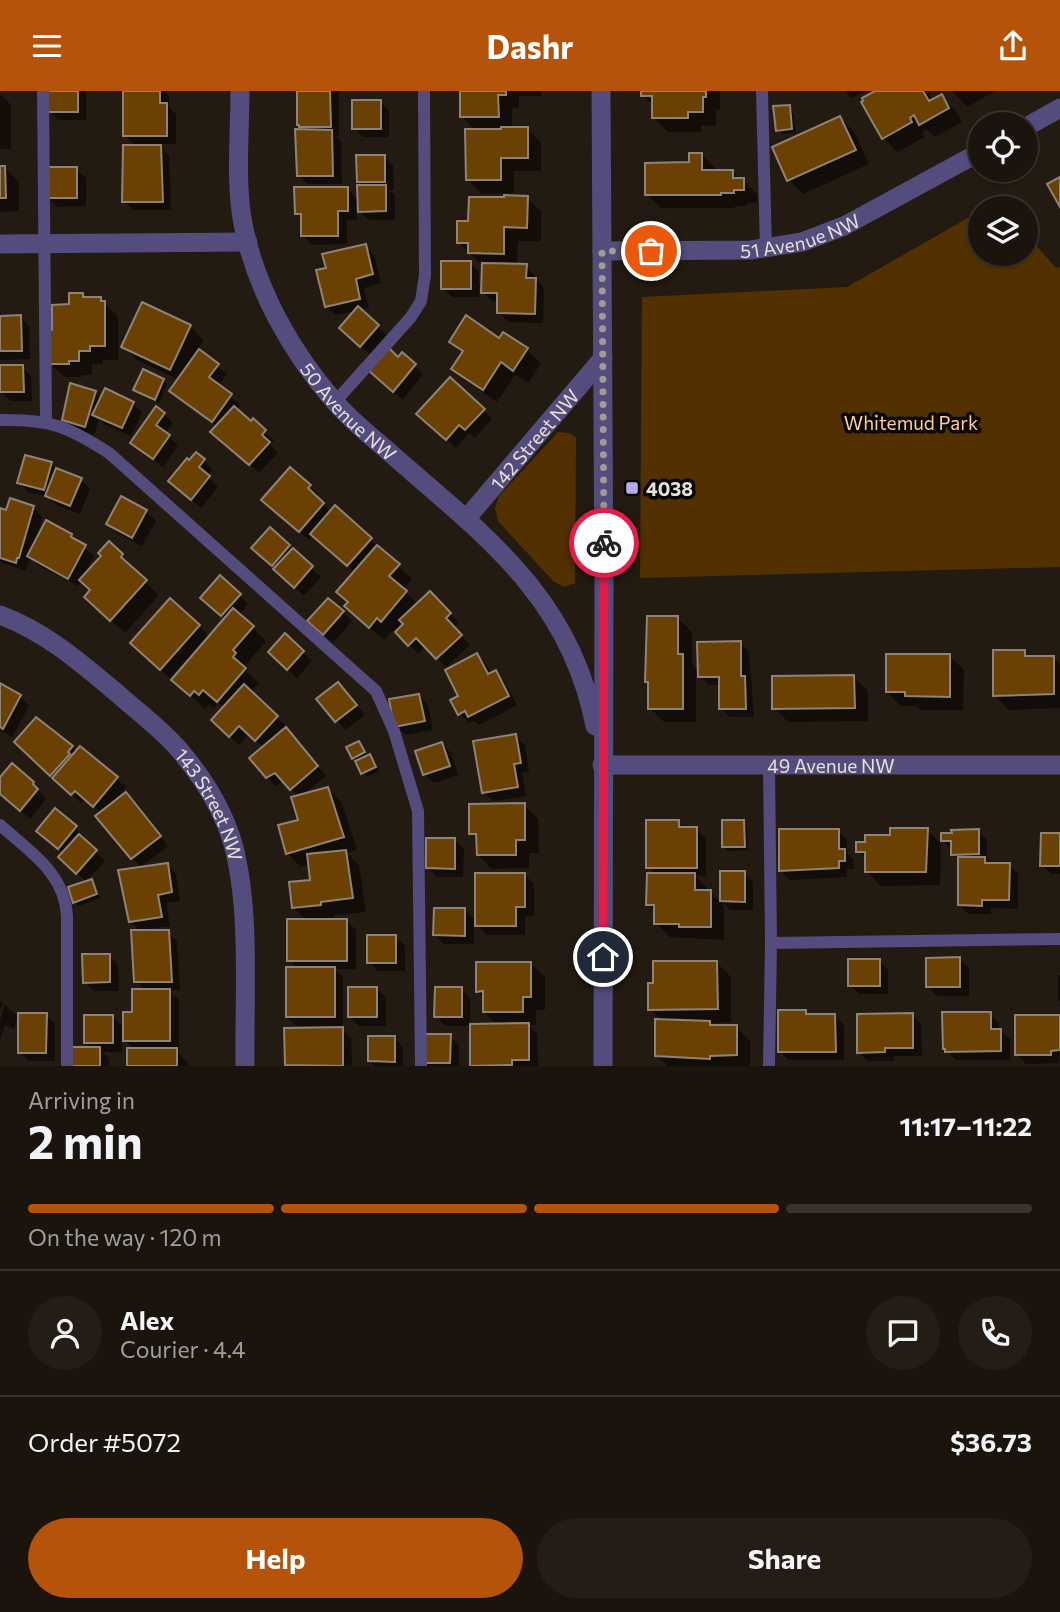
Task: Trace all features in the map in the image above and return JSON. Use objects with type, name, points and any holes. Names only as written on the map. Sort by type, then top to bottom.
[{"type":"street","points":[[0,244],[248,242],[240,201],[240,91]]},
{"type":"street","name":"142 Street NW","points":[[601,91],[603,1066]]},
{"type":"street","points":[[1038,120],[1060,108]]},
{"type":"street","name":"51 Avenue NW","points":[[602,251],[766,250],[802,241],[844,226],[968,159]]},
{"type":"street","name":"50 Avenue NW","points":[[248,242],[266,295],[285,333],[335,402],[466,519],[529,583],[550,611],[566,638],[583,679],[602,765]]},
{"type":"street","name":"142 Street NW","points":[[466,519],[603,358]]},
{"type":"street","name":"143 Street NW","points":[[0,615],[48,637],[74,657],[160,731],[187,760],[210,793],[232,841],[242,892],[245,1066]]},
{"type":"street","name":"49 Avenue NW","points":[[602,765],[1060,765]]},
{"type":"lane","points":[[43,91],[46,422]]},
{"type":"lane","points":[[335,402],[411,317],[421,301],[425,275],[424,91]]},
{"type":"lane","points":[[762,91],[766,250]]},
{"type":"lane","points":[[0,420],[46,422],[70,431],[108,453],[367,681],[383,702],[418,811],[421,1066]]},
{"type":"lane","points":[[769,764],[769,1066]]},
{"type":"lane","points":[[0,825],[47,867],[55,876],[65,898],[67,1066]]},
{"type":"lane","points":[[771,943],[1060,939]]},
{"type":"green space","name":"Whitemud Park","points":[[968,218],[968,266],[1038,266],[1038,248],[1056,268],[1060,267],[1060,567],[640,578],[642,297],[847,287]]},
{"type":"green space","points":[[558,432],[576,437],[575,583],[564,587],[553,581],[498,521],[495,508],[499,496]]},
{"type":"building","points":[[48,91],[78,91],[78,112],[48,112]]},
{"type":"building","points":[[123,91],[160,91],[160,103],[167,103],[167,136],[123,136]]},
{"type":"building","points":[[297,91],[330,91],[331,127],[297,125]]},
{"type":"building","points":[[460,91],[506,91],[506,95],[498,95],[499,117],[460,117]]},
{"type":"building","points":[[641,91],[706,91],[706,97],[703,97],[703,112],[688,112],[688,118],[652,118],[652,96],[641,96]]},
{"type":"building","points":[[875,91],[923,91],[929,101],[942,94],[949,108],[919,125],[914,115],[910,118],[912,122],[882,139],[861,102],[862,98]]},
{"type":"building","points":[[352,100],[381,100],[381,129],[352,129]]},
{"type":"building","points":[[790,105],[792,129],[776,131],[773,106]]},
{"type":"building","points":[[840,116],[856,150],[787,181],[772,147]]},
{"type":"building","points":[[528,127],[528,158],[501,158],[501,180],[466,180],[465,129]]},
{"type":"building","points":[[295,129],[332,130],[333,176],[297,176]]},
{"type":"building","points":[[123,145],[161,145],[163,202],[122,202]]},
{"type":"building","points":[[689,153],[702,153],[702,170],[733,170],[733,178],[744,178],[744,190],[734,190],[734,193],[721,195],[645,195],[645,163],[689,162]]},
{"type":"building","points":[[356,155],[385,155],[385,182],[357,182]]},
{"type":"building","points":[[0,166],[5,166],[6,198],[0,198]]},
{"type":"building","points":[[46,167],[77,167],[77,198],[46,198]]},
{"type":"building","points":[[1060,177],[1060,207],[1047,184]]},
{"type":"building","points":[[357,185],[386,185],[386,211],[358,212]]},
{"type":"building","points":[[294,187],[348,187],[348,211],[338,211],[338,236],[301,236],[301,214],[295,214]]},
{"type":"building","points":[[528,196],[527,228],[504,227],[504,254],[468,253],[468,243],[457,243],[457,221],[468,221],[469,197]]},
{"type":"building","points":[[366,244],[373,274],[356,279],[360,299],[325,307],[316,270],[326,268],[322,254]]},
{"type":"building","points":[[441,261],[471,261],[471,289],[441,289]]},
{"type":"building","points":[[482,263],[527,264],[526,278],[536,278],[535,314],[497,313],[497,293],[481,293]]},
{"type":"building","points":[[69,293],[83,293],[83,297],[101,297],[101,301],[105,301],[105,346],[90,346],[90,351],[79,351],[79,361],[48,364],[48,330],[52,330],[52,305],[69,304]]},
{"type":"building","points":[[142,302],[191,325],[170,370],[121,347]]},
{"type":"building","points":[[358,306],[379,325],[360,347],[339,328]]},
{"type":"building","points":[[21,315],[22,351],[0,351],[0,316]]},
{"type":"building","points":[[466,315],[499,338],[503,332],[528,348],[513,371],[501,362],[483,390],[451,369],[463,351],[449,342]]},
{"type":"building","points":[[389,348],[398,357],[402,352],[416,364],[393,392],[369,371]]},
{"type":"building","points":[[199,349],[219,364],[209,377],[232,394],[212,422],[169,391]]},
{"type":"building","points":[[0,365],[23,365],[24,392],[0,392]]},
{"type":"building","points":[[143,369],[164,379],[155,400],[133,390]]},
{"type":"building","points":[[450,377],[485,409],[465,430],[459,425],[446,440],[416,414]]},
{"type":"building","points":[[70,383],[96,391],[85,427],[62,420]]},
{"type":"building","points":[[105,388],[134,402],[122,428],[92,415]]},
{"type":"building","points":[[156,406],[165,413],[156,425],[170,435],[153,459],[130,443]]},
{"type":"building","points":[[234,406],[266,430],[262,435],[270,442],[249,465],[210,432]]},
{"type":"building","points":[[196,452],[205,459],[199,467],[210,476],[191,500],[168,481],[187,458],[189,460]]},
{"type":"building","points":[[25,455],[52,462],[44,490],[17,483]]},
{"type":"building","points":[[290,467],[311,485],[308,488],[324,503],[299,532],[261,500]]},
{"type":"building","points":[[56,468],[82,478],[70,506],[45,496]]},
{"type":"building","points":[[121,496],[147,510],[132,538],[106,524]]},
{"type":"building","points":[[10,498],[34,506],[16,563],[0,558],[0,508],[6,510]]},
{"type":"building","points":[[335,505],[372,538],[347,566],[310,534]]},
{"type":"building","points":[[46,520],[86,545],[68,579],[27,556]]},
{"type":"building","points":[[270,527],[290,545],[272,566],[251,548]]},
{"type":"building","points":[[109,541],[123,554],[121,557],[147,580],[110,621],[84,597],[90,590],[79,580],[101,556],[98,553]]},
{"type":"building","points":[[377,545],[400,564],[389,576],[407,591],[381,622],[377,618],[369,628],[344,606],[348,602],[336,592]]},
{"type":"building","points":[[293,548],[313,566],[294,588],[273,569]]},
{"type":"building","points":[[220,575],[241,594],[221,616],[200,598]]},
{"type":"building","points":[[430,591],[451,613],[446,618],[462,635],[436,659],[416,638],[408,646],[395,632],[403,624],[399,620]]},
{"type":"building","points":[[170,598],[200,625],[160,670],[130,643]]},
{"type":"building","points":[[328,598],[344,611],[323,635],[307,621]]},
{"type":"building","points":[[233,608],[254,626],[233,650],[236,653],[233,657],[246,668],[217,702],[203,690],[199,695],[194,691],[190,696],[171,680]]},
{"type":"building","points":[[647,616],[678,616],[678,654],[683,654],[683,709],[648,709],[648,682],[645,682]]},
{"type":"building","points":[[285,633],[304,651],[287,670],[268,652]]},
{"type":"building","points":[[741,641],[741,676],[745,676],[746,709],[719,709],[719,677],[698,677],[697,642]]},
{"type":"building","points":[[993,650],[1025,650],[1025,656],[1054,656],[1054,694],[993,696]]},
{"type":"building","points":[[477,653],[488,674],[496,670],[509,696],[468,717],[465,711],[458,715],[450,700],[458,696],[445,670]]},
{"type":"building","points":[[886,654],[950,654],[950,697],[905,696],[905,692],[886,692]]},
{"type":"building","points":[[854,675],[855,708],[772,709],[772,676]]},
{"type":"building","points":[[338,682],[357,705],[335,722],[316,699]]},
{"type":"building","points":[[0,683],[21,695],[3,729],[0,727]]},
{"type":"building","points":[[244,684],[278,716],[255,741],[239,726],[229,737],[211,720]]},
{"type":"building","points":[[419,694],[425,721],[394,727],[389,699]]},
{"type":"building","points":[[36,717],[73,746],[68,752],[70,754],[50,776],[14,742]]},
{"type":"building","points":[[286,727],[318,766],[290,790],[275,773],[266,778],[249,758]]},
{"type":"building","points":[[516,734],[521,763],[514,764],[518,787],[482,793],[473,741]]},
{"type":"building","points":[[359,741],[365,752],[352,759],[346,747]]},
{"type":"building","points":[[442,742],[450,766],[423,775],[415,751]]},
{"type":"building","points":[[80,746],[118,777],[93,807],[75,791],[71,795],[52,778]]},
{"type":"building","points":[[370,754],[376,767],[361,774],[355,761]]},
{"type":"building","points":[[12,763],[34,782],[38,789],[20,811],[0,794],[0,777]]},
{"type":"building","points":[[328,787],[344,837],[286,854],[278,825],[298,820],[291,797]]},
{"type":"building","points":[[126,792],[161,836],[131,859],[95,816]]},
{"type":"building","points":[[525,803],[525,840],[516,840],[516,855],[477,855],[476,834],[469,834],[469,804]]},
{"type":"building","points":[[55,808],[77,826],[58,849],[36,831]]},
{"type":"building","points":[[646,820],[679,820],[679,827],[697,827],[697,868],[646,868]]},
{"type":"building","points":[[722,820],[744,820],[745,847],[722,847]]},
{"type":"building","points":[[890,828],[928,828],[926,872],[865,872],[865,852],[856,852],[856,842],[865,842],[865,835],[890,835]]},
{"type":"building","points":[[779,829],[839,829],[839,849],[845,849],[845,861],[839,861],[839,868],[779,871]]},
{"type":"building","points":[[979,829],[979,854],[951,855],[951,841],[941,841],[941,833]]},
{"type":"building","points":[[1041,833],[1060,833],[1060,866],[1040,866]]},
{"type":"building","points":[[79,834],[97,850],[76,874],[58,857]]},
{"type":"building","points":[[426,838],[455,838],[455,869],[426,868]]},
{"type":"building","points":[[346,850],[353,898],[292,908],[289,882],[310,880],[307,854]]},
{"type":"building","points":[[958,857],[985,857],[985,863],[1010,863],[1009,900],[982,900],[982,906],[958,905]]},
{"type":"building","points":[[168,863],[172,892],[158,895],[162,917],[129,922],[118,870]]},
{"type":"building","points":[[720,871],[745,871],[745,902],[720,901]]},
{"type":"building","points":[[475,873],[525,873],[525,907],[516,907],[516,926],[475,926]]},
{"type":"building","points":[[647,873],[695,873],[695,890],[711,890],[711,927],[654,924],[654,905],[646,905]]},
{"type":"building","points":[[92,879],[97,894],[73,903],[68,887]]},
{"type":"building","points":[[434,908],[465,908],[465,936],[433,935]]},
{"type":"building","points":[[287,919],[347,919],[347,961],[287,961]]},
{"type":"building","points":[[131,930],[169,930],[172,982],[134,982]]},
{"type":"building","points":[[367,935],[396,935],[396,963],[367,963]]},
{"type":"building","points":[[82,954],[110,954],[110,982],[83,983]]},
{"type":"building","points":[[960,957],[960,987],[926,987],[926,958]]},
{"type":"building","points":[[848,959],[880,959],[880,986],[848,986]]},
{"type":"building","points":[[653,961],[717,961],[718,1009],[648,1010],[648,983],[653,983]]},
{"type":"building","points":[[476,962],[531,962],[531,997],[523,997],[523,1012],[483,1012],[483,991],[476,992]]},
{"type":"building","points":[[286,967],[335,967],[335,1017],[286,1017]]},
{"type":"building","points":[[348,987],[377,987],[377,1017],[348,1017]]},
{"type":"building","points":[[435,987],[462,987],[462,1017],[434,1017]]},
{"type":"building","points":[[132,989],[170,989],[170,1041],[123,1041],[123,1012],[132,1012]]},
{"type":"building","points":[[778,1010],[835,1014],[836,1052],[778,1052]]},
{"type":"building","points":[[942,1012],[991,1012],[991,1029],[1001,1029],[1001,1051],[945,1052]]},
{"type":"building","points":[[18,1013],[47,1013],[46,1053],[18,1053]]},
{"type":"building","points":[[913,1013],[913,1048],[885,1048],[885,1052],[857,1053],[857,1014]]},
{"type":"building","points":[[84,1015],[113,1015],[113,1043],[84,1043]]},
{"type":"building","points":[[1015,1015],[1060,1015],[1060,1050],[1051,1051],[1051,1055],[1015,1055]]},
{"type":"building","points":[[655,1019],[737,1025],[737,1055],[710,1056],[710,1059],[655,1056]]},
{"type":"building","points":[[529,1023],[529,1060],[512,1060],[512,1065],[470,1066],[470,1024]]},
{"type":"building","points":[[343,1027],[343,1066],[285,1065],[284,1028]]},
{"type":"building","points":[[424,1034],[451,1034],[450,1063],[423,1063]]},
{"type":"building","points":[[368,1036],[395,1036],[395,1062],[368,1061]]},
{"type":"building","points":[[70,1047],[100,1047],[100,1066],[70,1066]]},
{"type":"building","points":[[127,1048],[177,1048],[177,1066],[127,1066]]},
{"type":"way so far","points":[[604,543],[602,251],[651,251]]},
{"type":"place","name":"4038","points":[[632,488]]},
{"type":"route","points":[[603,957],[604,543]]}]
